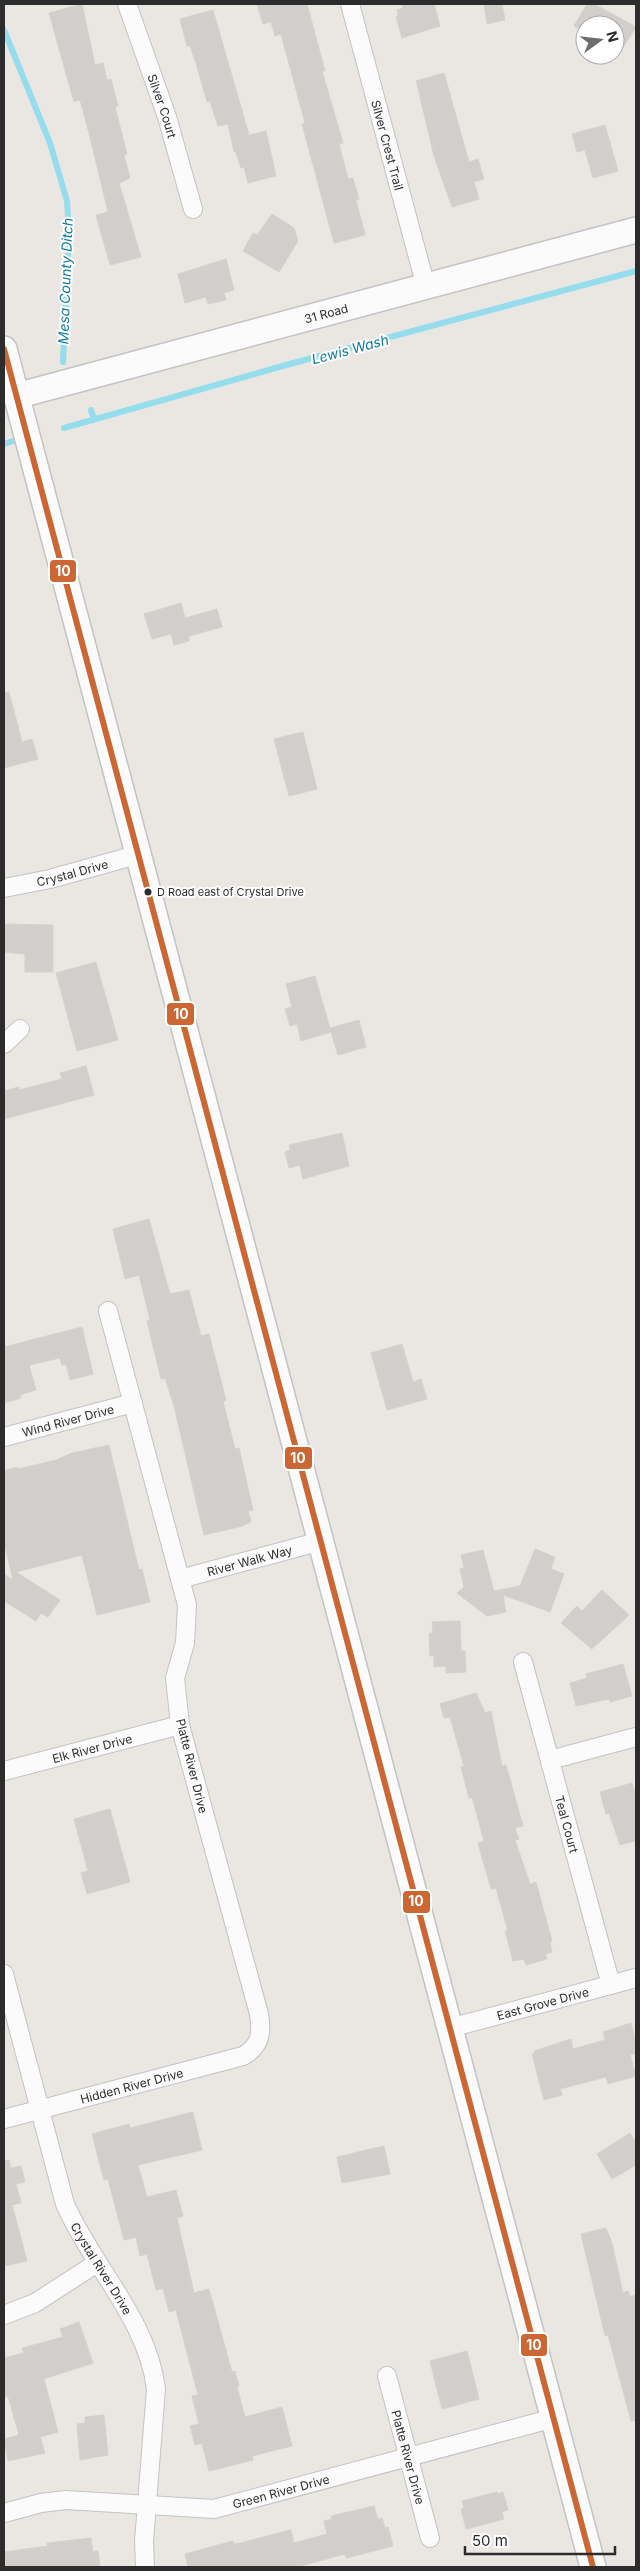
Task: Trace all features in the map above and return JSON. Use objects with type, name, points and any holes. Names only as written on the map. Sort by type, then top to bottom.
[{"type":"street","name":"Silver Court","points":[[127,4],[167,117],[193,208]]},
{"type":"street","name":"Silver Crest Trail","points":[[350,4],[426,287]]},
{"type":"street","name":"31 Road","points":[[16,396],[636,230]]},
{"type":"street","points":[[4,349],[140,854],[594,2567]]},
{"type":"street","name":"Crystal Drive","points":[[4,888],[50,879],[140,854]]},
{"type":"street","points":[[4,1044],[20,1029]]},
{"type":"street","name":"Platte River Drive","points":[[108,1311],[187,1605],[185,1643],[176,1678],[180,1725],[259,2014],[261,2030],[257,2045]]},
{"type":"street","name":"Wind River Drive","points":[[4,1437],[133,1403]]},
{"type":"street","name":"River Walk Way","points":[[180,1579],[321,1541]]},
{"type":"street","name":"Teal Court","points":[[523,1662],[611,1985]]},
{"type":"street","name":"Elk River Drive","points":[[4,1771],[180,1725]]},
{"type":"street","points":[[550,1760],[636,1737]]},
{"type":"street","name":"Crystal River Drive","points":[[4,1974],[65,2204],[78,2233],[136,2325],[154,2366],[156,2389],[144,2541],[145,2567]]},
{"type":"street","name":"East Grove Drive","points":[[450,2028],[636,1978]]},
{"type":"street","name":"Hidden River Drive","points":[[4,2119],[243,2056],[257,2045]]},
{"type":"street","points":[[4,2315],[34,2303],[97,2263]]},
{"type":"street","name":"Platte River Drive","points":[[387,2376],[430,2538]]},
{"type":"street","name":"Green River Drive","points":[[4,2512],[41,2503],[66,2500],[214,2509],[554,2418]]},
{"type":"building","points":[[82,4],[95,65],[103,63],[107,80],[111,79],[118,106],[115,107],[127,154],[124,155],[130,178],[119,183],[141,257],[110,265],[96,215],[108,212],[90,137],[80,100],[74,102],[49,13]]},
{"type":"building","points":[[257,4],[307,4],[325,71],[322,71],[343,143],[339,144],[348,179],[353,178],[359,199],[356,200],[365,235],[334,243],[302,124],[305,123],[281,34],[275,36],[271,22],[263,24]]},
{"type":"building","points":[[402,4],[434,4],[440,26],[402,38],[396,17],[398,16],[397,10],[403,8]]},
{"type":"building","points":[[484,4],[502,4],[505,20],[487,24]]},
{"type":"building","points":[[587,4],[594,4],[614,15],[580,15]]},
{"type":"building","points":[[213,10],[249,135],[266,131],[276,176],[248,183],[244,167],[241,168],[236,152],[234,152],[228,124],[218,126],[210,101],[207,102],[190,46],[187,46],[180,19]]},
{"type":"building","points":[[625,21],[636,27],[625,44]]},
{"type":"building","points":[[444,73],[469,162],[478,159],[484,179],[474,182],[479,199],[452,207],[434,156],[416,81]]},
{"type":"building","points":[[605,125],[618,171],[593,178],[585,150],[577,152],[572,134]]},
{"type":"building","points":[[272,214],[294,228],[298,241],[279,272],[243,251],[253,233],[257,235]]},
{"type":"building","points":[[226,259],[234,290],[224,293],[226,300],[208,304],[206,297],[185,303],[178,274]]},
{"type":"building","points":[[181,603],[185,618],[217,609],[222,627],[189,636],[189,641],[174,645],[171,634],[152,639],[144,614]]},
{"type":"building","points":[[9,692],[22,742],[32,739],[38,759],[4,768],[4,693]]},
{"type":"building","points":[[303,732],[317,789],[289,796],[274,739]]},
{"type":"building","points":[[4,924],[53,925],[53,972],[25,972],[25,954],[4,952]]},
{"type":"building","points":[[96,962],[118,1040],[77,1051],[56,973]]},
{"type":"building","points":[[315,976],[331,1032],[301,1041],[297,1024],[290,1026],[285,1009],[292,1007],[286,984]]},
{"type":"building","points":[[359,1020],[366,1047],[338,1055],[330,1028]]},
{"type":"building","points":[[86,1066],[94,1095],[4,1119],[4,1091],[19,1087],[19,1090],[62,1079],[60,1073]]},
{"type":"building","points":[[342,1133],[349,1166],[303,1179],[300,1165],[289,1168],[285,1152],[290,1150],[289,1145]]},
{"type":"building","points":[[149,1219],[170,1294],[189,1290],[201,1336],[209,1334],[226,1400],[223,1401],[235,1449],[239,1448],[253,1510],[248,1511],[251,1522],[242,1526],[204,1535],[174,1406],[165,1378],[161,1379],[147,1321],[150,1320],[139,1275],[125,1279],[113,1229]]},
{"type":"building","points":[[82,1327],[93,1374],[70,1380],[66,1364],[62,1365],[60,1358],[29,1365],[36,1390],[20,1395],[21,1398],[4,1403],[4,1347]]},
{"type":"building","points":[[402,1344],[413,1382],[421,1379],[427,1399],[387,1410],[371,1353]]},
{"type":"building","points":[[109,1445],[139,1570],[142,1569],[150,1602],[97,1615],[82,1555],[16,1572],[60,1600],[48,1617],[41,1613],[36,1621],[4,1601],[4,1574],[13,1580],[4,1542],[4,1471],[56,1460],[72,1453]]},
{"type":"building","points":[[535,1549],[555,1557],[551,1569],[564,1574],[550,1612],[503,1595],[506,1612],[487,1616],[457,1593],[464,1587],[460,1569],[464,1568],[461,1555],[483,1550],[494,1591],[520,1586]]},
{"type":"building","points":[[602,1590],[629,1615],[592,1649],[561,1623],[577,1606],[582,1611]]},
{"type":"building","points":[[460,1621],[461,1651],[465,1651],[466,1672],[446,1673],[446,1666],[434,1667],[434,1656],[430,1656],[429,1633],[433,1633],[432,1622]]},
{"type":"building","points":[[623,1664],[632,1696],[610,1702],[609,1699],[576,1706],[570,1683],[587,1678],[586,1674]]},
{"type":"building","points":[[476,1693],[485,1713],[491,1711],[502,1766],[506,1765],[523,1826],[515,1828],[519,1839],[515,1840],[530,1884],[536,1882],[552,1941],[550,1942],[552,1952],[545,1954],[547,1959],[526,1965],[524,1959],[513,1961],[505,1931],[508,1931],[496,1888],[491,1889],[478,1843],[484,1841],[472,1797],[469,1798],[461,1767],[464,1766],[450,1717],[444,1718],[440,1704]]},
{"type":"building","points":[[632,1783],[636,1797],[636,1841],[620,1845],[609,1813],[606,1814],[600,1792]]},
{"type":"building","points":[[110,1809],[130,1882],[87,1894],[81,1873],[88,1871],[74,1819]]},
{"type":"building","points":[[631,2023],[636,2042],[636,2053],[630,2055],[636,2076],[608,2084],[606,2077],[560,2089],[562,2095],[544,2100],[532,2054],[535,2053],[534,2051],[571,2039],[573,2049],[605,2040],[603,2032]]},
{"type":"building","points":[[193,2112],[202,2150],[138,2165],[147,2197],[176,2190],[183,2216],[177,2218],[194,2293],[209,2289],[232,2372],[235,2371],[245,2417],[282,2407],[292,2446],[252,2456],[253,2460],[209,2471],[202,2443],[195,2445],[190,2426],[199,2424],[192,2396],[198,2395],[176,2310],[169,2312],[163,2288],[156,2290],[147,2254],[140,2256],[136,2237],[124,2240],[108,2179],[104,2180],[92,2134],[129,2124],[130,2128]]},
{"type":"building","points":[[630,2133],[636,2143],[636,2165],[612,2179],[597,2154]]},
{"type":"building","points":[[384,2146],[390,2174],[342,2183],[337,2157]]},
{"type":"building","points":[[9,2160],[11,2168],[21,2166],[25,2182],[16,2184],[21,2203],[12,2205],[27,2261],[4,2266],[4,2161]]},
{"type":"building","points":[[606,2228],[612,2243],[623,2293],[628,2291],[630,2297],[636,2295],[636,2420],[631,2421],[608,2335],[605,2336],[581,2234]]},
{"type":"building","points":[[79,2322],[93,2363],[44,2379],[58,2432],[40,2437],[45,2453],[8,2461],[4,2439],[19,2435],[8,2396],[4,2397],[4,2358],[24,2353],[22,2348],[63,2337],[60,2329]]},
{"type":"building","points":[[467,2351],[479,2399],[442,2409],[430,2361]]},
{"type":"building","points":[[104,2415],[108,2455],[80,2460],[77,2424],[85,2423],[85,2417]]},
{"type":"building","points":[[497,2492],[498,2494],[503,2492],[508,2510],[502,2512],[504,2519],[466,2529],[461,2509],[464,2508],[462,2501]]},
{"type":"building","points":[[374,2506],[378,2520],[382,2518],[385,2528],[388,2527],[393,2546],[346,2558],[345,2554],[297,2567],[188,2567],[185,2554],[233,2541],[234,2544],[240,2543],[291,2530],[294,2543],[327,2534],[324,2521],[332,2519],[331,2516]]},
{"type":"building","points":[[91,2538],[93,2552],[98,2551],[100,2567],[4,2567],[4,2552],[48,2546],[47,2543]]},
{"type":"waterway","name":"Mesa County Ditch","points":[[4,30],[50,143],[67,201],[69,233],[63,362]]},
{"type":"waterway","name":"Lewis Wash","points":[[64,428],[286,365],[636,271]]},
{"type":"waterway","name":"Mesa County Ditch","points":[[91,410],[94,419]]},
{"type":"waterway","name":"Lewis Wash","points":[[4,444],[16,440]]},
{"type":"transit line","name":"10","points":[[4,349],[593,2567]]},
{"type":"place","name":"D Road east of Crystal Drive","points":[[148,892]]}]
